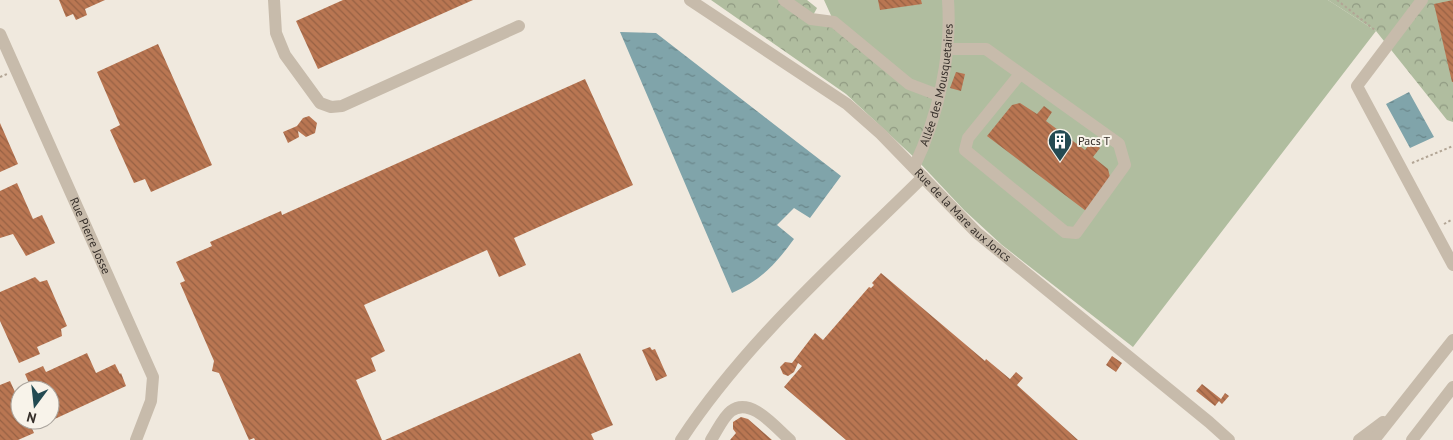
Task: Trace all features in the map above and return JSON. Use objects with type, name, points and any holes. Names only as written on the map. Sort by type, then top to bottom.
[{"type":"street","points":[[274,0],[276,33],[285,55],[320,103],[331,107],[342,106],[519,26]]},
{"type":"street","name":"Rue de la Mare aux Joncs","points":[[690,0],[839,98],[881,134],[977,233],[1012,264],[1186,402],[1229,440]]},
{"type":"street","points":[[784,0],[811,19],[834,22],[909,84],[938,95]]},
{"type":"street","name":"Allée des Mousquetaires","points":[[914,167],[929,130],[948,49],[948,0]]},
{"type":"street","points":[[1422,0],[1357,86],[1453,265]]},
{"type":"street","name":"Rue Pierre Josse","points":[[0,34],[153,377],[151,401],[136,440]]},
{"type":"street","points":[[948,49],[986,49],[1119,144],[1125,165],[1076,233],[1065,232],[965,150],[968,138],[1020,74]]},
{"type":"street","points":[[682,440],[712,396],[761,337],[923,177]]},
{"type":"street","points":[[1375,440],[1453,340]]},
{"type":"street","points":[[1412,440],[1453,388]]},
{"type":"street","points":[[711,440],[730,412],[742,406],[752,408],[790,440]]},
{"type":"street","points":[[1359,440],[1395,414]]},
{"type":"street","points":[[1366,440],[1395,414]]},
{"type":"path","points":[[1337,0],[1376,31]]},
{"type":"path","points":[[1405,166],[1453,146]]},
{"type":"path","points":[[1444,224],[1451,220]]},
{"type":"green space","points":[[711,0],[807,0],[817,8],[811,19],[834,22],[872,55],[938,95],[917,160],[846,94]]},
{"type":"green space","points":[[824,0],[1328,0],[1376,31],[1133,347],[1002,245],[964,210],[917,160],[918,88],[834,22]]},
{"type":"green space","points":[[1328,0],[1453,0],[1453,122],[1447,120],[1376,31]]},
{"type":"water","points":[[620,32],[656,33],[841,176],[810,218],[794,208],[777,225],[794,239],[767,271],[751,283],[732,293]]},
{"type":"water","points":[[1409,92],[1434,137],[1410,148],[1386,104]]},
{"type":"building","points":[[59,0],[105,0],[85,9],[87,15],[76,20],[73,14],[66,17]]},
{"type":"building","points":[[343,0],[473,0],[318,69],[296,21]]},
{"type":"building","points":[[878,0],[921,0],[922,4],[880,10]]},
{"type":"building","points":[[1453,0],[1453,82],[1452,82],[1434,4]]},
{"type":"building","points":[[158,44],[212,165],[151,192],[145,179],[134,183],[110,130],[120,125],[97,72]]},
{"type":"building","points":[[956,72],[965,74],[961,91],[950,88]]},
{"type":"building","points":[[585,79],[633,185],[514,238],[526,265],[499,277],[487,250],[364,305],[385,351],[371,358],[376,371],[356,380],[382,440],[255,440],[254,438],[249,440],[219,373],[212,371],[214,361],[180,283],[185,281],[176,262],[212,246],[210,242],[281,211],[282,215]]},
{"type":"building","name":"Pacs T","points":[[1020,103],[1037,114],[1044,106],[1052,112],[1046,121],[1085,150],[1091,142],[1100,148],[1093,157],[1108,169],[1110,177],[1086,211],[987,136],[1012,105]]},
{"type":"building","points":[[309,116],[317,123],[315,133],[306,137],[298,131],[299,137],[288,143],[283,132],[297,126],[303,118]]},
{"type":"building","points":[[0,123],[18,164],[0,172]]},
{"type":"building","points":[[17,183],[33,219],[42,215],[55,243],[26,256],[13,234],[0,238],[0,191]]},
{"type":"building","points":[[881,273],[985,361],[986,359],[1010,379],[1016,372],[1023,378],[1017,385],[1078,440],[846,440],[784,387],[802,366],[798,363],[794,372],[788,376],[783,374],[780,367],[785,362],[792,363],[815,333],[823,340],[869,287],[871,288],[874,285],[872,283]]},
{"type":"building","points":[[35,277],[40,282],[47,280],[67,326],[61,329],[62,336],[37,347],[40,354],[19,363],[0,321],[0,292]]},
{"type":"building","points":[[650,347],[652,350],[655,349],[667,376],[656,381],[642,350]]},
{"type":"building","points":[[87,353],[96,373],[115,364],[126,386],[60,417],[60,380],[28,380],[25,374],[43,366],[46,372]]},
{"type":"building","points":[[580,353],[613,425],[591,434],[594,440],[385,440]]},
{"type":"building","points":[[1112,356],[1122,363],[1116,372],[1106,365]]},
{"type":"building","points":[[10,381],[10,430],[33,430],[34,433],[18,440],[0,440],[0,385]]},
{"type":"building","points":[[1202,384],[1221,399],[1225,393],[1229,396],[1222,404],[1219,401],[1215,406],[1196,391]]},
{"type":"building","points":[[741,417],[748,419],[772,440],[730,440],[736,433],[733,429],[733,422]]},
{"type":"place","name":"Pacs T","points":[[1060,162]]}]
